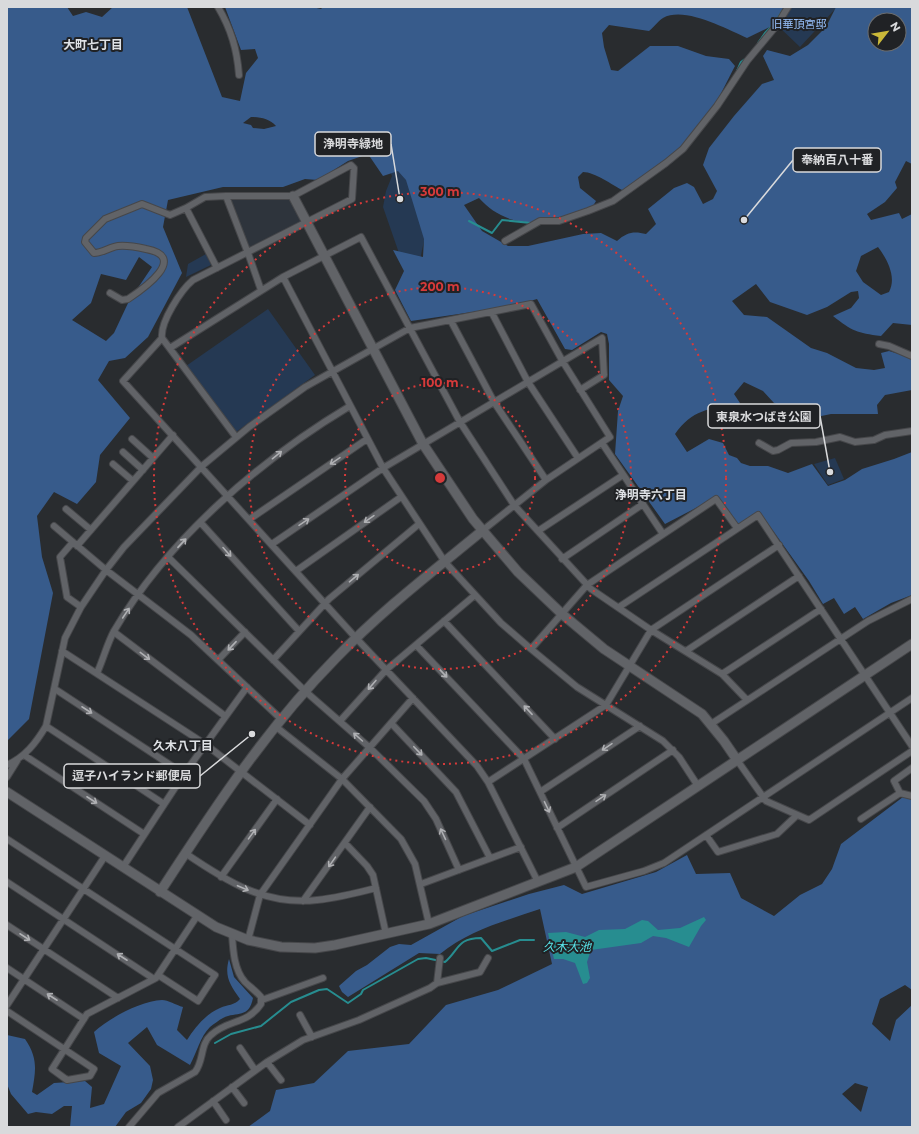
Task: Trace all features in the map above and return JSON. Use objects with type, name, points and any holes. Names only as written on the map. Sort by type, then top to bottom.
[{"type":"street","points":[[218,7],[234,38],[238,75]]},
{"type":"street","points":[[505,241],[540,221],[558,221],[613,201],[683,149],[717,106],[747,61],[777,24],[788,7]]},
{"type":"street","points":[[110,293],[122,300],[128,299],[157,276],[164,264],[163,257],[158,252],[150,250],[119,246],[94,253],[85,242],[86,238],[105,219],[142,204],[170,215],[205,197],[293,196],[351,165],[354,168],[352,199],[193,280],[187,285],[167,317],[161,332],[162,338],[236,437]]},
{"type":"street","points":[[226,196],[262,290]]},
{"type":"street","points":[[293,196],[423,444],[457,498],[482,531],[518,572],[581,631],[629,667],[690,705],[711,724],[762,798],[796,816],[809,820],[912,751]]},
{"type":"street","points":[[186,208],[217,268]]},
{"type":"street","points":[[170,348],[283,277],[361,237],[460,422],[514,505],[587,585],[651,630],[722,674],[747,700]]},
{"type":"street","points":[[283,277],[383,468],[445,562],[501,623],[577,687],[663,741],[673,750],[698,786]]},
{"type":"street","points":[[7,777],[17,761],[40,736],[46,726],[65,638],[81,607],[106,570],[163,506],[202,466],[236,437],[280,404],[332,371],[410,328],[492,313],[531,304],[563,362],[610,437],[546,480],[514,505],[356,638],[305,691],[278,722],[240,771],[160,892]]},
{"type":"street","points":[[492,313],[528,382],[578,458]]},
{"type":"street","points":[[451,321],[494,402],[546,480]]},
{"type":"street","points":[[162,338],[123,381],[173,434],[356,638],[462,750],[488,782],[538,882]]},
{"type":"street","points":[[272,544],[383,468],[602,338],[604,374],[580,390]]},
{"type":"street","points":[[879,344],[889,346],[912,356]]},
{"type":"street","points":[[97,673],[114,632],[139,594],[168,558],[200,523],[228,495],[280,452],[350,406]]},
{"type":"street","points":[[759,443],[773,450],[778,450],[791,443],[816,442],[824,438],[840,437],[855,442],[912,431]]},
{"type":"street","points":[[81,607],[67,597],[60,557],[91,530],[173,434]]},
{"type":"street","points":[[132,439],[153,458]]},
{"type":"street","points":[[250,519],[367,439]]},
{"type":"street","points":[[602,443],[664,534]]},
{"type":"street","points":[[123,452],[143,470]]},
{"type":"street","points":[[113,464],[133,481]]},
{"type":"street","points":[[538,531],[623,475]]},
{"type":"street","points":[[296,571],[401,497]]},
{"type":"street","points":[[531,649],[587,585],[716,499],[737,528]]},
{"type":"street","points":[[562,559],[643,504]]},
{"type":"street","points":[[66,509],[91,530]]},
{"type":"street","points":[[618,607],[758,515],[912,746]]},
{"type":"street","points":[[200,523],[299,631]]},
{"type":"street","points":[[273,660],[324,603],[419,524]]},
{"type":"street","points":[[54,526],[106,570],[139,594],[219,659],[247,687],[278,722],[342,779],[401,838],[415,864],[421,884],[429,924]]},
{"type":"street","points":[[488,782],[606,705],[651,630],[779,545]]},
{"type":"street","points":[[168,558],[305,691],[369,747],[429,808],[460,870]]},
{"type":"street","points":[[686,651],[799,576]]},
{"type":"street","points":[[340,721],[386,670],[475,595]]},
{"type":"street","points":[[711,724],[868,620],[912,599]]},
{"type":"street","points":[[722,674],[820,609]]},
{"type":"street","points":[[444,621],[555,739]]},
{"type":"street","points":[[114,632],[225,716]]},
{"type":"street","points":[[219,659],[245,632]]},
{"type":"street","points":[[7,792],[197,916],[232,934],[248,940],[281,947],[315,948],[335,945],[429,924],[576,867],[912,644]]},
{"type":"street","points":[[416,645],[524,759],[586,887],[655,867],[706,835],[912,698]]},
{"type":"street","points":[[62,651],[205,744],[310,825]]},
{"type":"street","points":[[123,867],[184,774],[247,687]]},
{"type":"street","points":[[55,689],[184,774]]},
{"type":"street","points":[[248,940],[260,895],[342,779],[413,698]]},
{"type":"street","points":[[390,723],[456,792],[490,858]]},
{"type":"street","points":[[46,726],[164,804]]},
{"type":"street","points":[[540,792],[640,726]]},
{"type":"street","points":[[557,828],[673,750]]},
{"type":"street","points":[[24,755],[144,834]]},
{"type":"street","points":[[7,765],[17,761]]},
{"type":"street","points":[[900,793],[894,780],[912,768]]},
{"type":"street","points":[[861,819],[900,793],[912,796]]},
{"type":"street","points":[[221,877],[277,799]]},
{"type":"street","points":[[304,901],[370,807]]},
{"type":"street","points":[[706,835],[718,852],[777,834],[796,816]]},
{"type":"street","points":[[7,839],[215,975],[198,1000],[156,977],[7,882]]},
{"type":"street","points":[[345,843],[367,866],[373,875],[386,934]]},
{"type":"street","points":[[421,884],[521,847]]},
{"type":"street","points":[[185,854],[242,889],[260,895],[288,901],[330,898],[376,888]]},
{"type":"street","points":[[7,1005],[105,856]]},
{"type":"street","points":[[7,1011],[64,1049],[94,1069],[90,1076],[67,1080],[52,1069],[64,1049],[87,1014],[156,977],[197,916]]},
{"type":"street","points":[[7,925],[118,998]]},
{"type":"street","points":[[232,934],[233,950],[238,972],[262,1000]]},
{"type":"street","points":[[178,1127],[255,1070],[303,1040],[359,1020],[437,983],[480,972],[488,958]]},
{"type":"street","points":[[437,983],[440,961]]},
{"type":"street","points":[[7,968],[84,1019]]},
{"type":"street","points":[[129,1127],[158,1093],[195,1072],[199,1067],[204,1046],[210,1035],[227,1024],[250,1016],[256,1012],[262,1000],[323,978]]},
{"type":"street","points":[[300,1015],[312,1037]]},
{"type":"street","points":[[240,1048],[255,1070]]},
{"type":"street","points":[[267,1062],[281,1080]]},
{"type":"street","points":[[232,1087],[244,1103]]},
{"type":"street","points":[[213,1101],[226,1120]]},
{"type":"shaded area","points":[[7,7],[67,7],[73,16],[86,12],[102,17],[113,7],[187,7],[222,97],[240,101],[246,73],[258,58],[255,49],[241,50],[225,7],[312,7],[321,9],[323,7],[790,7],[772,26],[747,38],[705,20],[682,15],[672,15],[663,18],[649,31],[609,25],[602,33],[604,47],[611,70],[618,71],[650,46],[678,46],[706,56],[729,59],[735,66],[717,102],[695,137],[678,157],[666,167],[624,191],[598,176],[583,172],[578,177],[580,188],[596,201],[590,209],[581,214],[569,219],[530,222],[510,219],[501,215],[489,208],[479,198],[464,205],[482,231],[508,246],[528,246],[583,234],[601,233],[617,241],[631,233],[646,234],[656,224],[648,209],[674,188],[687,183],[694,187],[703,204],[713,199],[717,191],[703,165],[709,148],[762,84],[774,80],[763,56],[767,50],[790,56],[808,45],[826,27],[836,7],[912,7],[912,164],[906,161],[895,182],[897,188],[885,202],[867,214],[871,220],[899,213],[902,219],[912,214],[912,325],[893,323],[881,336],[866,334],[845,325],[833,316],[851,308],[859,298],[858,291],[851,292],[827,307],[807,315],[770,302],[756,284],[732,301],[744,315],[767,317],[811,348],[827,353],[856,368],[874,370],[885,368],[881,353],[889,351],[912,358],[912,390],[885,395],[877,405],[878,414],[831,414],[807,419],[774,403],[763,391],[744,382],[734,394],[740,403],[737,405],[710,409],[695,415],[681,426],[675,434],[687,452],[709,439],[723,443],[729,455],[737,458],[741,463],[750,466],[768,466],[788,473],[812,464],[828,486],[845,480],[862,469],[912,452],[912,595],[891,603],[863,619],[855,607],[844,614],[834,598],[823,604],[809,581],[759,511],[739,524],[736,523],[717,497],[665,524],[615,454],[618,411],[623,396],[609,380],[609,344],[607,334],[601,332],[572,350],[565,349],[537,299],[513,306],[411,321],[395,290],[404,271],[393,250],[423,257],[424,239],[406,180],[398,171],[383,176],[368,154],[348,161],[318,180],[305,179],[283,187],[223,187],[168,200],[163,227],[182,273],[148,337],[125,358],[109,361],[98,380],[130,418],[100,455],[96,482],[77,504],[54,492],[37,516],[42,557],[53,593],[29,719],[7,741]],"holes":[[[251,117],[268,120],[276,126],[264,129],[253,128],[251,125],[243,123]],[[878,247],[888,263],[892,280],[889,292],[881,295],[863,282],[856,271],[861,256]],[[139,257],[152,267],[129,301],[114,333],[106,341],[72,320],[91,303],[101,274],[126,280]]]},
{"type":"shaded area","points":[[233,198],[293,198],[304,220],[249,247],[231,201]]},
{"type":"shaded area","points":[[903,797],[912,798],[912,990],[905,985],[880,999],[872,1024],[890,1041],[896,1020],[912,1005],[912,1127],[248,1127],[270,1111],[276,1090],[314,1083],[348,1051],[409,1044],[446,1005],[498,990],[552,964],[540,909],[475,932],[440,954],[419,953],[348,997],[342,992],[339,986],[356,971],[367,965],[390,947],[399,944],[411,945],[463,916],[529,894],[564,885],[582,894],[656,872],[687,855],[696,874],[730,873],[741,898],[774,916],[800,895],[822,884],[832,869],[841,844]],"holes":[[[855,1083],[868,1087],[861,1112],[842,1094]]]},
{"type":"shaded area","points":[[229,959],[234,977],[253,998],[249,1009],[245,1012],[223,1018],[210,1027],[201,1040],[190,1065],[157,1045],[147,1027],[128,1043],[150,1066],[153,1080],[151,1089],[141,1103],[126,1112],[115,1127],[70,1127],[72,1106],[64,1106],[52,1114],[36,1112],[28,1114],[11,1094],[7,1084],[7,1035],[25,1039],[32,1052],[35,1071],[32,1092],[37,1095],[54,1083],[85,1081],[92,1087],[90,1108],[104,1104],[121,1066],[99,1053],[94,1032],[108,1021],[126,1011],[145,1003],[162,1000],[183,1007],[177,1030],[187,1040],[197,1026],[206,1017],[220,1008],[235,1003],[240,999],[229,980],[227,970]]},
{"type":"green space","name":"旧華頂宮邸","points":[[790,7],[837,7],[800,47],[778,26]]},
{"type":"green space","points":[[406,148],[425,236],[420,260],[400,256],[383,207],[386,191],[392,176],[385,160]]},
{"type":"green space","points":[[206,254],[211,265],[186,277],[188,264]]},
{"type":"green space","points":[[268,309],[315,375],[236,432],[186,366]]},
{"type":"green space","points":[[835,458],[844,479],[828,485],[814,464]]},
{"type":"water","name":"久木大池","points":[[704,917],[706,920],[689,947],[666,938],[653,936],[641,943],[591,950],[587,962],[590,978],[587,983],[583,984],[575,963],[563,959],[554,959],[548,933],[566,932],[585,937],[599,930],[625,929],[642,920],[648,921],[658,930],[680,928]]},
{"type":"waterway","points":[[758,43],[783,10]]},
{"type":"waterway","points":[[737,71],[741,62],[745,59]]},
{"type":"waterway","points":[[469,221],[492,233],[502,220],[531,223]]},
{"type":"waterway","points":[[215,1043],[231,1034],[261,1026],[291,1002],[319,990],[327,989],[348,1003],[361,994],[363,990],[418,959],[426,958],[445,962],[459,946],[467,940],[481,938],[492,951],[520,940],[534,940]]},
{"type":"place","name":"浄明寺緑地","points":[[400,199]]},
{"type":"place","name":"奉納百八十番","points":[[744,220]]},
{"type":"place","name":"東泉水つばき公園","points":[[830,472]]},
{"type":"place","name":"逗子ハイランド郵便局","points":[[252,734]]},
{"type":"district","name":"大町七丁目","points":[[93,44]]},
{"type":"district","name":"浄明寺六丁目","points":[[651,494]]},
{"type":"district","name":"久木八丁目","points":[[183,745]]}]
